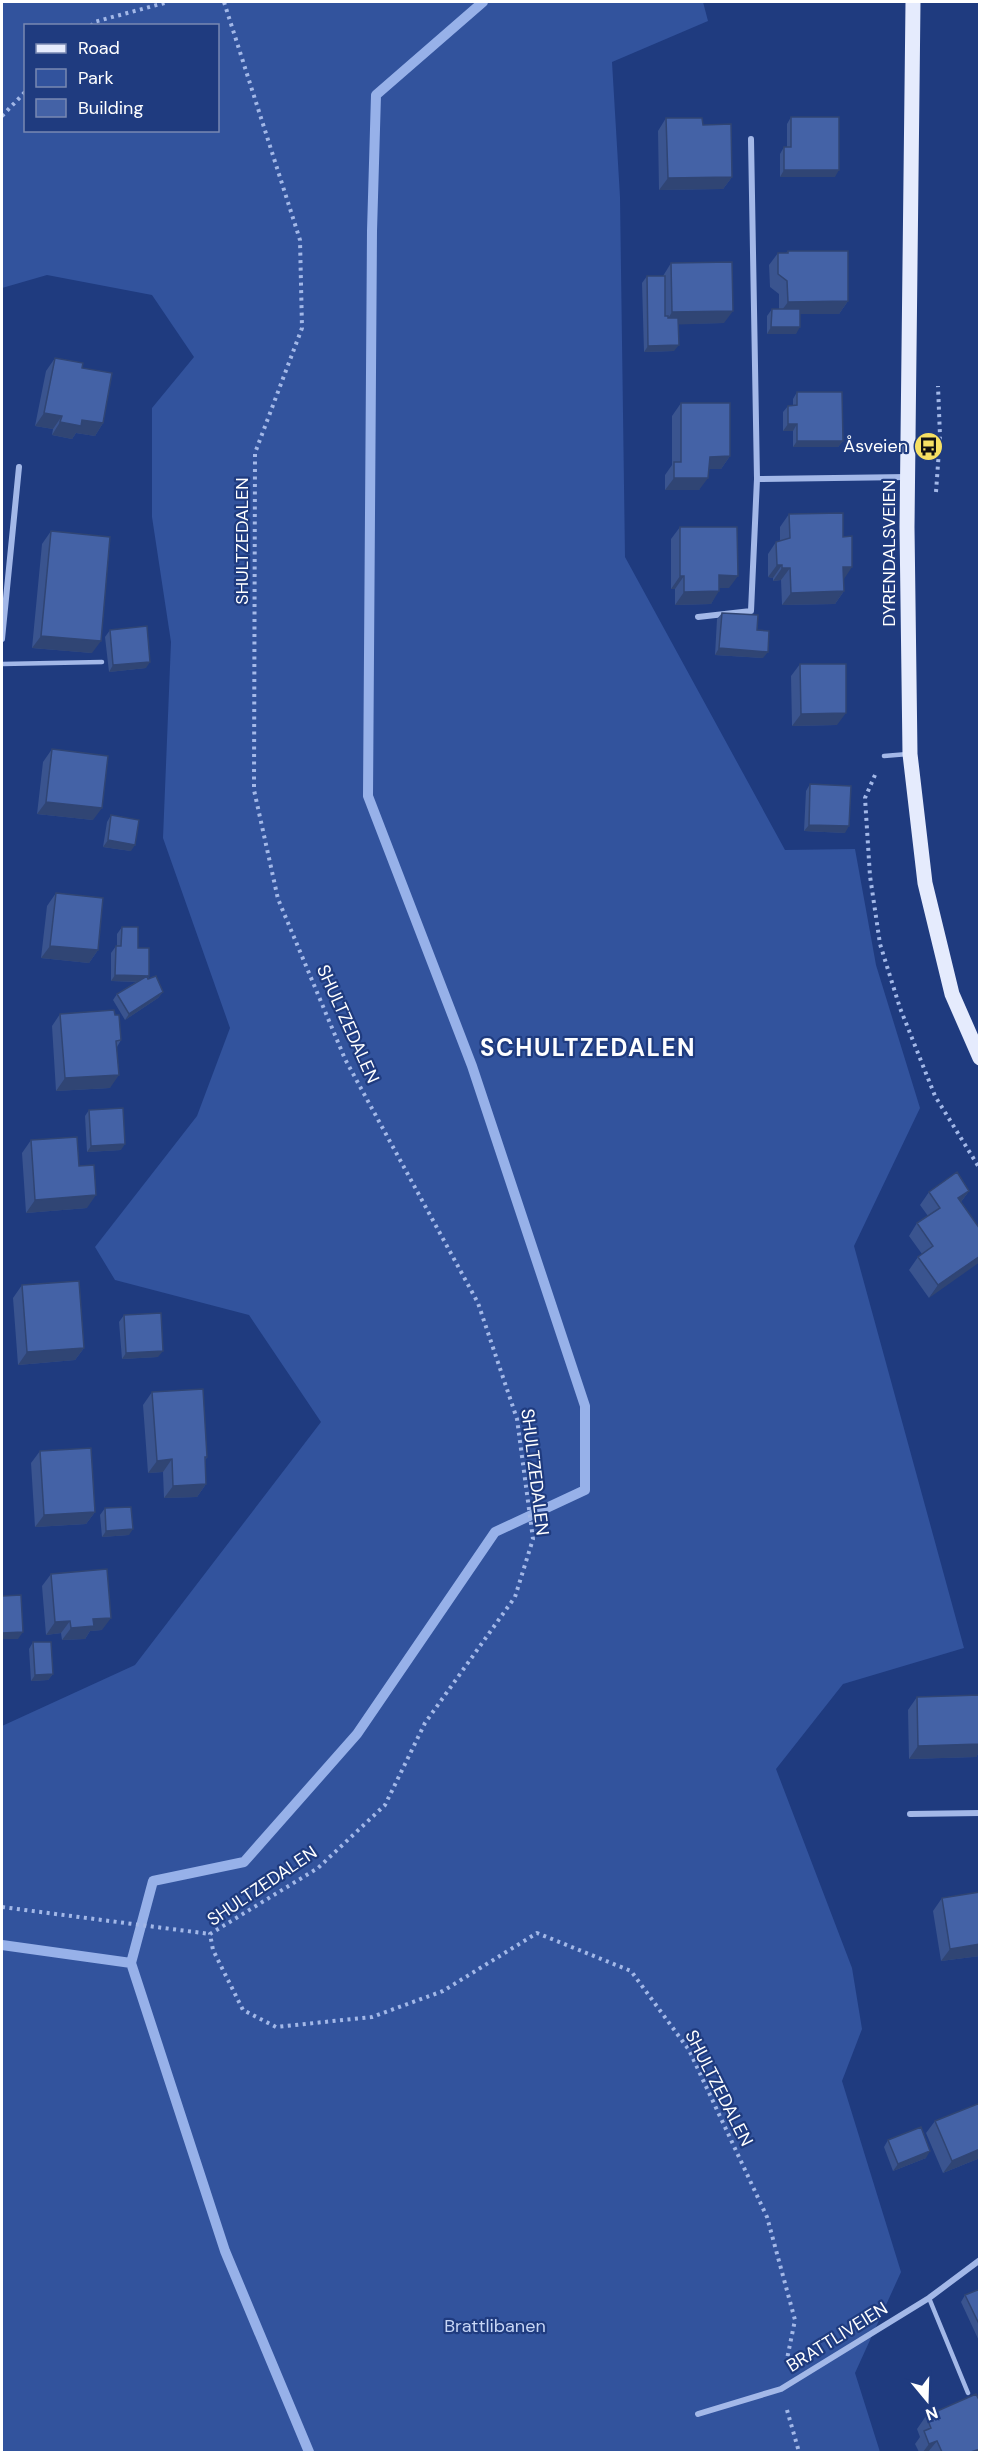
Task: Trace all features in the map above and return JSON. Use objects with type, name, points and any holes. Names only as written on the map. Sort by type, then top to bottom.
[{"type":"main road","name":"DYRENDALSVEIEN","points":[[912,2],[908,477],[910,754],[925,883],[952,994],[980,1058]]},
{"type":"street","points":[[698,617],[751,611],[757,479],[751,139]]},
{"type":"street","points":[[2,639],[20,467]]},
{"type":"street","points":[[757,479],[908,477]]},
{"type":"street","points":[[910,1815],[980,1813]]},
{"type":"street","name":"BRATTLIVEIEN","points":[[698,2414],[782,2389],[929,2298],[980,2260]]},
{"type":"lane","points":[[2,663],[102,662]]},
{"type":"lane","points":[[884,756],[910,754]]},
{"type":"lane","points":[[929,2298],[968,2392]]},
{"type":"path","points":[[92,24],[168,2]]},
{"type":"path","name":"SHULTZEDALEN","points":[[224,2],[300,240],[302,328],[255,453],[254,790],[279,899],[345,1059],[478,1303],[517,1419],[532,1539],[515,1597],[425,1723],[386,1805],[318,1868],[210,1934],[213,1950],[243,2010],[276,2027],[382,2014],[443,1991],[537,1933],[631,1971],[689,2050],[767,2217],[795,2320],[782,2389],[799,2452]]},
{"type":"path","points":[[2,116],[24,93]]},
{"type":"path","points":[[884,756],[865,798],[870,876],[880,944],[900,1008],[935,1096],[980,1169]]},
{"type":"path","points":[[2,1907],[210,1934]]},
{"type":"green space","name":"Brattlibanen","points":[[2,2],[703,2],[708,21],[612,62],[620,197],[625,557],[785,850],[855,849],[876,965],[920,1108],[854,1246],[964,1648],[843,1684],[776,1769],[852,1968],[862,2029],[842,2081],[901,2272],[855,2373],[880,2452],[2,2452],[2,1726],[135,1665],[321,1422],[249,1315],[115,1280],[95,1247],[197,1116],[230,1028],[163,838],[171,642],[152,517],[152,408],[194,357],[152,295],[47,275],[2,288]]},
{"type":"building","points":[[791,117],[839,117],[839,170],[784,170],[784,147],[791,147]]},
{"type":"building","points":[[666,118],[702,118],[703,125],[731,124],[732,177],[668,178]]},
{"type":"building","points":[[788,251],[848,251],[848,301],[788,302],[787,281],[778,274],[778,253],[788,253]]},
{"type":"building","points":[[732,262],[733,311],[672,312],[671,263]]},
{"type":"building","points":[[647,276],[665,276],[665,316],[678,318],[679,345],[648,346]]},
{"type":"building","points":[[772,309],[800,309],[800,327],[771,327]]},
{"type":"building","points":[[55,358],[83,363],[82,368],[112,373],[103,423],[82,420],[81,426],[60,422],[62,416],[44,413]]},
{"type":"building","points":[[797,392],[842,392],[843,441],[797,441],[797,424],[788,424],[788,406],[797,405]]},
{"type":"building","points":[[681,403],[730,403],[730,456],[710,457],[708,478],[674,478],[674,462],[681,462]]},
{"type":"building","points":[[843,513],[843,537],[852,536],[852,567],[843,567],[844,591],[791,593],[790,568],[777,565],[776,542],[790,538],[789,514]]},
{"type":"building","points":[[680,527],[737,527],[738,576],[719,575],[719,591],[684,592],[684,576],[680,576]]},
{"type":"building","points":[[51,531],[110,537],[101,641],[41,636]]},
{"type":"building","points":[[722,613],[758,615],[757,630],[769,631],[768,652],[719,648]]},
{"type":"building","points":[[147,626],[150,662],[113,665],[110,630]]},
{"type":"building","points":[[800,664],[846,664],[846,713],[801,714]]},
{"type":"building","points":[[52,749],[108,756],[102,808],[46,802]]},
{"type":"building","points":[[810,784],[851,786],[849,826],[809,825]]},
{"type":"building","points":[[111,815],[139,820],[135,845],[108,840]]},
{"type":"building","points":[[56,893],[103,898],[98,950],[50,946]]},
{"type":"building","points":[[122,927],[138,927],[138,948],[149,948],[149,976],[115,975],[116,946],[121,946]]},
{"type":"building","points":[[147,976],[148,979],[156,976],[163,992],[129,1014],[117,994]]},
{"type":"building","points":[[114,1010],[115,1015],[119,1015],[121,1040],[116,1041],[119,1075],[65,1078],[60,1014]]},
{"type":"building","points":[[123,1108],[125,1144],[91,1146],[89,1110]]},
{"type":"building","points":[[77,1137],[79,1166],[94,1165],[96,1195],[35,1200],[31,1140]]},
{"type":"building","points":[[957,1172],[969,1191],[958,1198],[980,1229],[980,1256],[938,1285],[918,1257],[933,1246],[917,1223],[940,1208],[929,1192]]},
{"type":"building","points":[[79,1281],[84,1348],[27,1352],[22,1285]]},
{"type":"building","points":[[161,1313],[163,1351],[126,1353],[124,1315]]},
{"type":"building","points":[[203,1389],[207,1457],[205,1457],[206,1484],[173,1486],[172,1459],[157,1461],[152,1392]]},
{"type":"building","points":[[91,1448],[95,1512],[44,1515],[40,1451]]},
{"type":"building","points":[[131,1507],[133,1529],[106,1531],[105,1508]]},
{"type":"building","points":[[107,1569],[111,1618],[93,1619],[94,1626],[71,1628],[70,1621],[55,1622],[51,1574]]},
{"type":"building","points":[[21,1595],[23,1632],[2,1633],[2,1596]]},
{"type":"building","points":[[33,1642],[51,1642],[53,1674],[35,1675]]},
{"type":"building","points":[[980,1695],[980,1744],[918,1746],[917,1697]]},
{"type":"building","points":[[980,1892],[980,1944],[950,1949],[942,1898]]},
{"type":"building","points":[[980,2103],[980,2149],[952,2161],[935,2121]]},
{"type":"building","points":[[921,2127],[930,2151],[898,2164],[888,2140]]},
{"type":"building","points":[[980,2289],[980,2326],[965,2295]]},
{"type":"building","points":[[976,2394],[980,2402],[980,2449],[971,2452],[942,2452],[937,2441],[929,2444],[924,2431],[931,2428],[926,2416]]},
{"type":"waterway","points":[[2,1945],[131,1963],[153,1881],[244,1862],[357,1734],[495,1532],[585,1490],[585,1406],[472,1066],[368,796],[372,231],[376,95],[483,2]]},
{"type":"waterway","points":[[131,1963],[225,2251],[309,2452]]},
{"type":"place","name":"Åsveien","points":[[929,446]]},
{"type":"district","name":"SCHULTZEDALEN","points":[[588,1047]]}]
